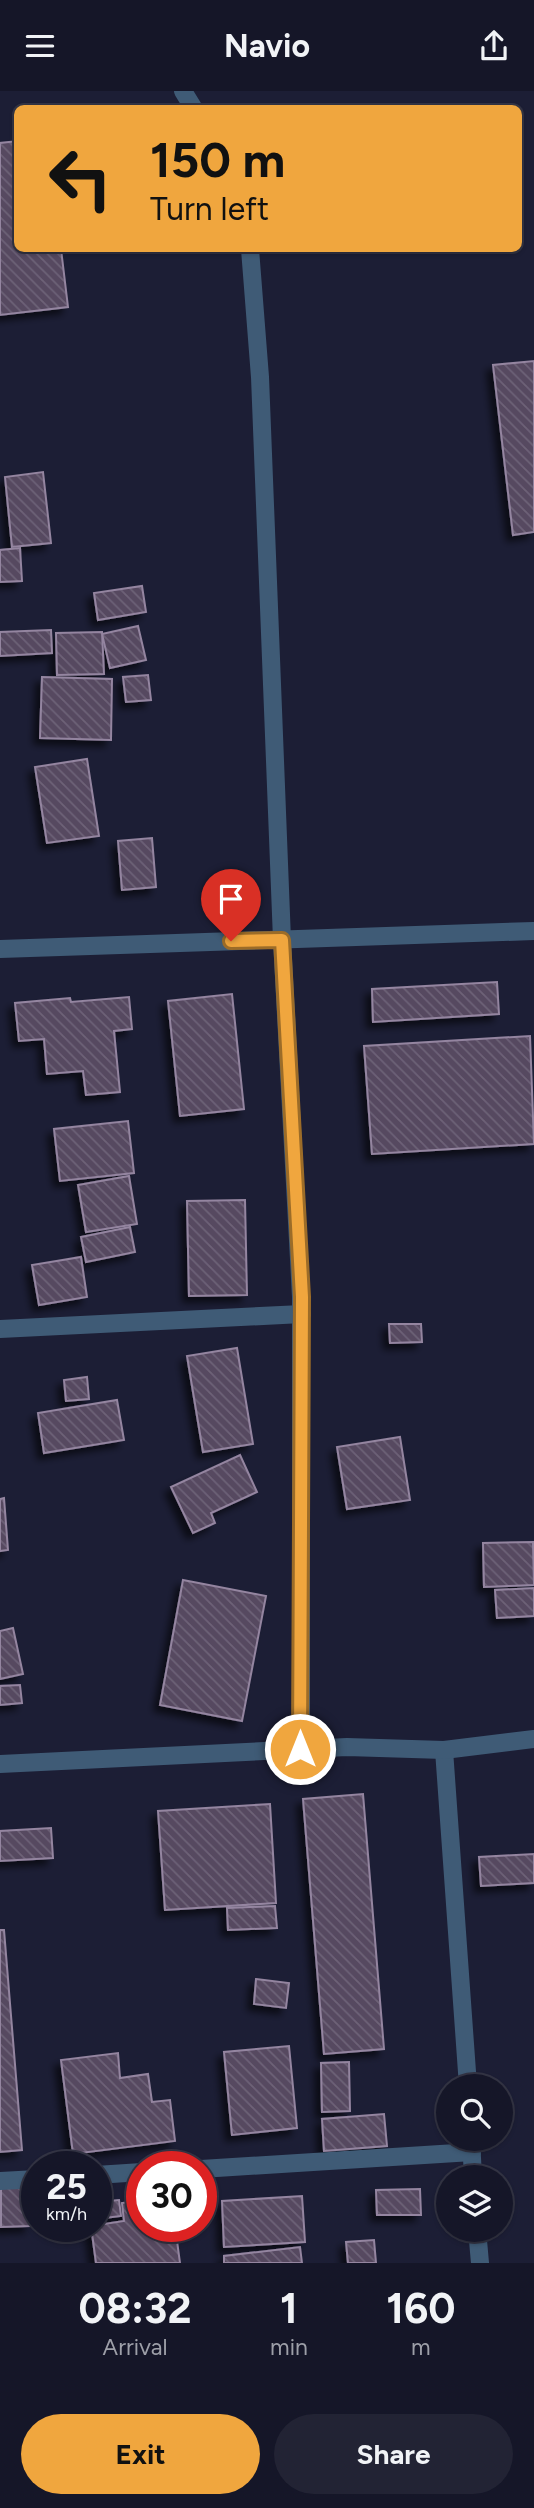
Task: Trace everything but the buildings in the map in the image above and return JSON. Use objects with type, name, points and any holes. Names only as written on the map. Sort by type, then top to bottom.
[{"type":"street","points":[[250,252],[260,377],[282,940],[302,1314],[300,1749]]},
{"type":"street","points":[[0,949],[534,931]]},
{"type":"street","points":[[0,1329],[302,1314]]},
{"type":"street","points":[[0,1764],[347,1747],[444,1750],[534,1739]]},
{"type":"street","points":[[444,1750],[467,2074]]},
{"type":"street","points":[[217,2168],[436,2148]]},
{"type":"street","points":[[0,2181],[21,2180]]},
{"type":"street","points":[[478,2242],[480,2263]]},
{"type":"route","points":[[231,941],[282,940],[302,1297],[300,1749]]}]
